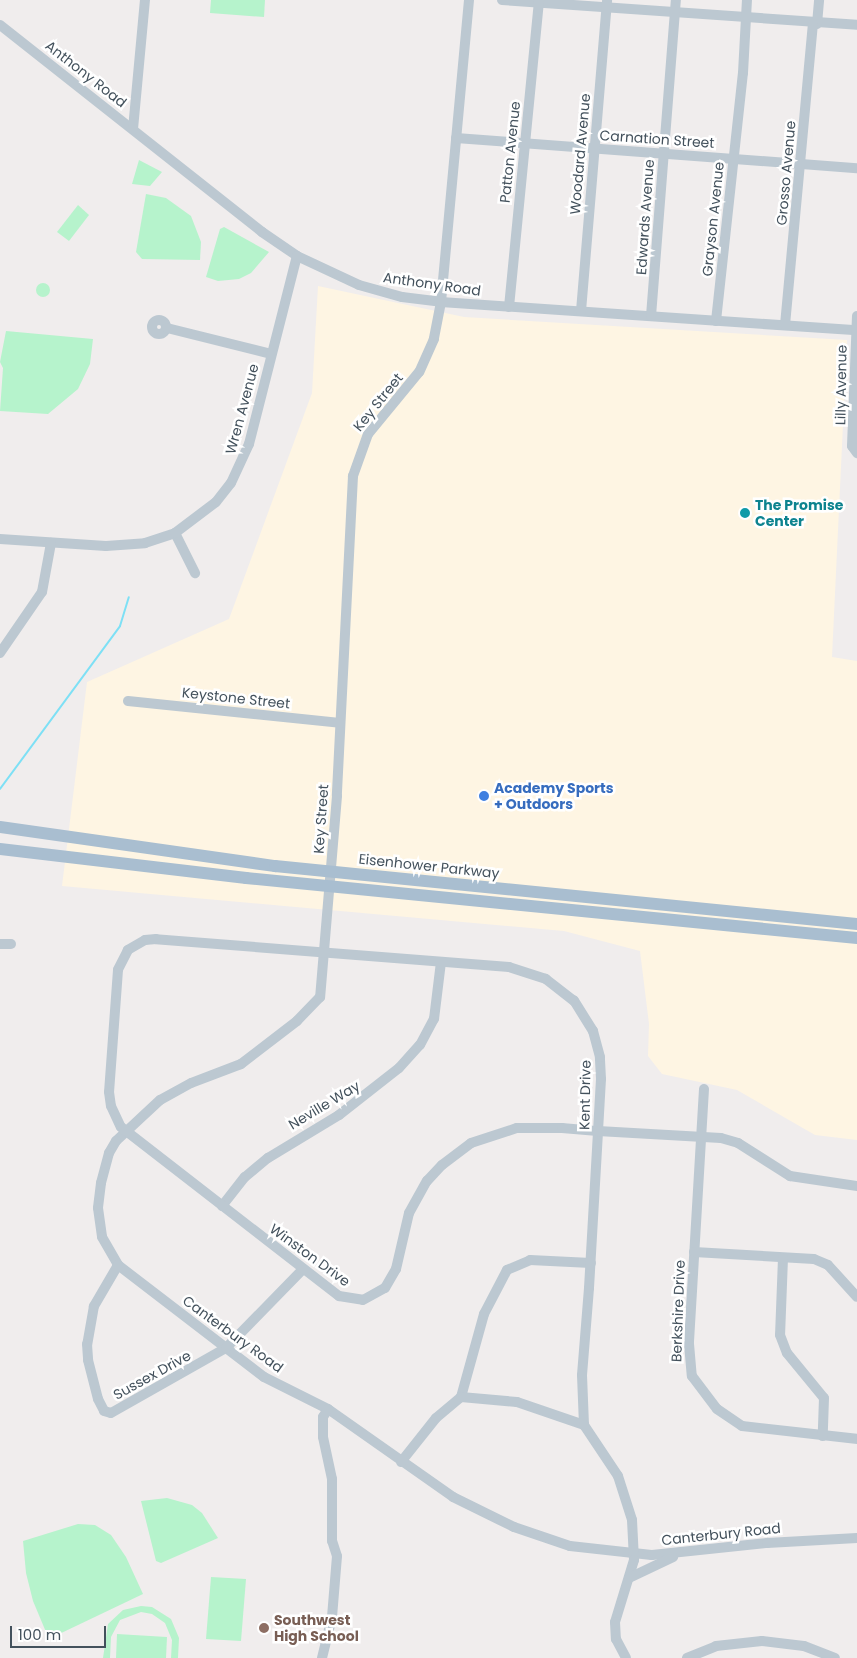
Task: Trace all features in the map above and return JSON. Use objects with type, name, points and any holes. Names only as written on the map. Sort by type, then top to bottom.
[{"type":"main road","name":"Eisenhower Parkway","points":[[0,827],[331,872],[857,924]]},
{"type":"main road","name":"Eisenhower Parkway","points":[[0,849],[330,887],[857,938]]},
{"type":"street","points":[[133,129],[145,0]]},
{"type":"street","name":"Key Street","points":[[330,887],[355,465],[368,434],[414,379],[428,356],[441,302],[469,0]]},
{"type":"street","points":[[502,0],[607,4],[746,19],[857,25]]},
{"type":"street","name":"Edwards Avenue","points":[[651,316],[676,0]]},
{"type":"street","name":"Grayson Avenue","points":[[716,321],[747,0]]},
{"type":"street","name":"Grosso Avenue","points":[[785,325],[819,0]]},
{"type":"street","name":"Patton Avenue","points":[[509,307],[539,1]]},
{"type":"street","name":"Woodard Avenue","points":[[581,311],[607,4]]},
{"type":"street","name":"Anthony Road","points":[[0,25],[246,220],[297,256],[330,274],[378,291],[441,302],[856,330]]},
{"type":"street","name":"Carnation Street","points":[[456,138],[857,168]]},
{"type":"street","name":"Wren Avenue","points":[[0,539],[122,546],[175,533],[216,502],[239,468],[249,444],[270,354],[297,256]]},
{"type":"street","name":"Lilly Avenue","points":[[857,316],[852,446],[857,453]]},
{"type":"street","name":"Wren Avenue","points":[[166,328],[270,354]]},
{"type":"street","points":[[175,533],[195,573]]},
{"type":"street","points":[[0,653],[42,592],[51,543]]},
{"type":"street","name":"Keystone Street","points":[[128,701],[340,723]]},
{"type":"street","name":"Canterbury Road","points":[[330,887],[320,997],[313,1007],[241,1064],[174,1092],[149,1110],[108,1153],[98,1208],[102,1237],[118,1265],[264,1377],[328,1409],[452,1497],[514,1527],[570,1546],[634,1554],[677,1555],[767,1543],[857,1538]]},
{"type":"street","name":"Winston Drive","points":[[325,952],[156,939],[146,940],[128,950],[118,970],[110,1092],[115,1116],[127,1131],[302,1270],[339,1296],[363,1300],[376,1295],[390,1282],[396,1268],[402,1235],[416,1200],[427,1181],[455,1153],[483,1137],[517,1128],[700,1136],[730,1140],[800,1179],[857,1186]]},
{"type":"street","points":[[0,944],[11,944]]},
{"type":"street","name":"Kent Drive","points":[[325,952],[522,969],[546,979],[574,1001],[587,1020],[599,1052],[598,1131],[591,1263],[582,1375],[584,1424]]},
{"type":"street","name":"Neville Way","points":[[222,1206],[245,1177],[268,1158],[346,1111],[399,1068],[420,1044],[434,1019],[440,962]]},
{"type":"street","name":"Berkshire Drive","points":[[704,1089],[689,1365],[698,1386],[729,1420],[742,1426],[857,1439]]},
{"type":"street","points":[[694,1252],[783,1258],[824,1263],[857,1297]]},
{"type":"street","points":[[783,1258],[780,1335],[787,1353],[824,1398],[823,1436]]},
{"type":"street","points":[[401,1462],[436,1418],[461,1397],[484,1314],[507,1270],[530,1260],[591,1263]]},
{"type":"street","name":"Sussex Drive","points":[[118,1265],[94,1306],[88,1338],[88,1360],[104,1411],[117,1411],[226,1348],[302,1270]]},
{"type":"street","points":[[461,1397],[517,1402],[584,1424],[611,1463],[624,1490],[632,1520],[634,1554],[615,1622],[616,1639],[626,1658]]},
{"type":"street","points":[[322,1658],[332,1618],[337,1556],[332,1541],[332,1480],[323,1436],[324,1417],[328,1409]]},
{"type":"street","points":[[628,1578],[677,1555]]},
{"type":"street","points":[[687,1658],[716,1646],[762,1641],[804,1646],[835,1658]]},
{"type":"shaded area","points":[[318,286],[464,317],[847,340],[832,657],[857,661],[857,1140],[815,1135],[737,1090],[662,1074],[648,1056],[649,1024],[640,951],[564,931],[62,886],[87,682],[229,619],[312,393]]},
{"type":"green space","points":[[211,0],[265,0],[264,17],[210,13]]},
{"type":"green space","points":[[139,160],[162,172],[150,186],[132,184]]},
{"type":"green space","points":[[146,194],[166,198],[191,216],[201,242],[200,260],[142,259],[136,252]]},
{"type":"green space","points":[[78,205],[89,215],[69,241],[57,232]]},
{"type":"green space","points":[[224,227],[269,252],[251,273],[239,279],[218,281],[206,277],[220,229]]},
{"type":"green space","points":[[40,283],[46,283],[50,290],[46,297],[40,297],[36,293],[36,287]]},
{"type":"green space","points":[[6,331],[93,339],[90,364],[78,389],[48,414],[0,411],[3,368],[0,362]]},
{"type":"green space","points":[[167,1498],[192,1505],[202,1513],[218,1538],[161,1563],[156,1561],[141,1501]]},
{"type":"green space","points":[[78,1524],[95,1525],[111,1535],[126,1557],[143,1594],[55,1636],[46,1632],[33,1601],[26,1573],[23,1541]]},
{"type":"green space","points":[[211,1577],[246,1579],[241,1641],[206,1639]]},
{"type":"green space","points":[[141,1606],[152,1607],[171,1619],[179,1638],[178,1658],[171,1658],[172,1640],[165,1623],[152,1614],[141,1612],[120,1620],[111,1637],[110,1658],[103,1658],[108,1624],[123,1610]]},
{"type":"green space","points":[[117,1634],[167,1637],[166,1658],[116,1658]]},
{"type":"waterway","points":[[0,789],[120,626],[129,597]]},
{"type":"place","name":"The Promise Center","points":[[745,513]]},
{"type":"place","name":"Academy Sports + Outdoors","points":[[484,796]]},
{"type":"place","name":"Southwest High School","points":[[264,1628]]}]
